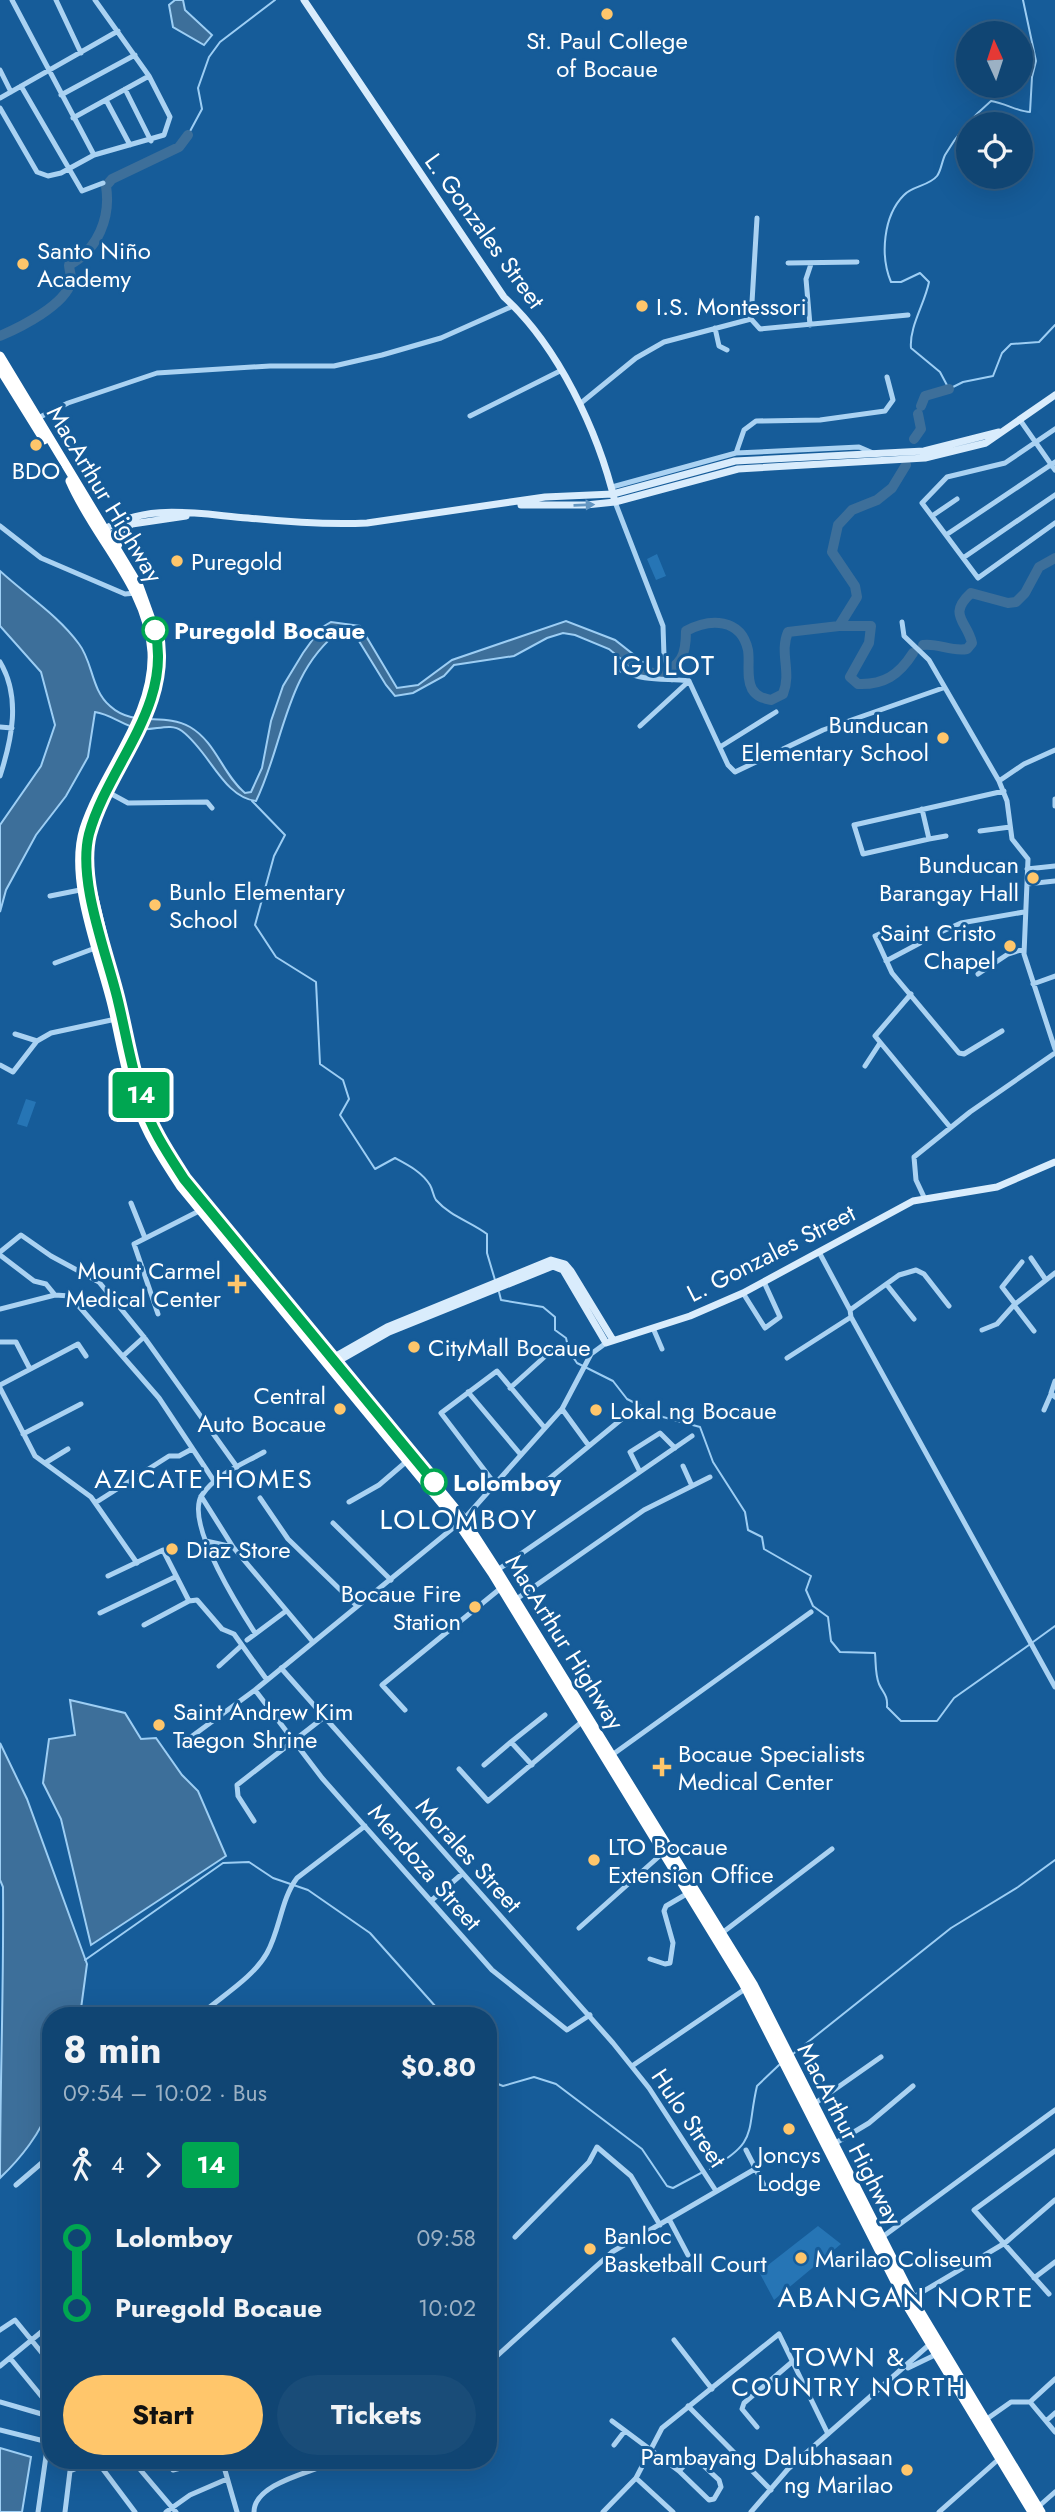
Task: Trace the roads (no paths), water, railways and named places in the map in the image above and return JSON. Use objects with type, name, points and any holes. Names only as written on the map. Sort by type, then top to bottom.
[{"type":"highway","name":"MacArthur Highway","points":[[0,356],[35,420],[139,592]]},
{"type":"highway","name":"MacArthur Highway","points":[[0,369],[35,420]]},
{"type":"highway","points":[[116,549],[124,527]]},
{"type":"highway","name":"MacArthur Highway","points":[[103,534],[116,549],[154,622],[158,650],[158,670],[146,704],[104,790],[86,851],[87,888],[100,946],[142,1100],[152,1125],[204,1208],[461,1521],[495,1572],[749,1986],[814,2104],[912,2298],[1000,2458],[1037,2510]]},
{"type":"highway","name":"MacArthur Highway","points":[[331,1362],[407,1461],[461,1521]]},
{"type":"highway","name":"MacArthur Highway","points":[[495,1572],[501,1588],[513,1601]]},
{"type":"highway","name":"MacArthur Highway","points":[[691,1891],[722,1933],[856,2206],[930,2344],[1037,2510]]},
{"type":"street","points":[[12,0],[94,155]]},
{"type":"street","points":[[56,0],[81,53]]},
{"type":"street","points":[[0,108],[37,172],[48,176],[94,155],[151,141],[164,135],[170,117],[149,76],[95,0]]},
{"type":"street","name":"L. Gonzales Street","points":[[304,0],[504,297],[581,403],[613,494]]},
{"type":"street","points":[[0,98],[118,31]]},
{"type":"street","points":[[61,96],[135,55]]},
{"type":"street","points":[[0,70],[11,92]]},
{"type":"street","points":[[73,118],[149,76]]},
{"type":"street","points":[[21,86],[84,192],[103,183]]},
{"type":"street","points":[[125,89],[151,141]]},
{"type":"street","points":[[106,100],[130,145]]},
{"type":"street","points":[[757,218],[751,319],[760,329],[908,315]]},
{"type":"street","points":[[788,263],[857,262]]},
{"type":"street","points":[[810,325],[806,279],[811,264]]},
{"type":"street","points":[[35,420],[68,403],[157,373],[270,366],[334,366],[441,338],[513,306]]},
{"type":"street","points":[[581,403],[636,358],[664,342],[751,319]]},
{"type":"street","points":[[715,328],[719,346],[727,350]]},
{"type":"street","points":[[470,416],[560,371]]},
{"type":"street","points":[[736,453],[744,430],[756,421],[820,420],[885,411],[893,400],[887,377]]},
{"type":"street","points":[[103,534],[130,517],[155,512],[338,524],[503,505],[545,497],[613,494],[737,468],[924,454],[999,432],[1055,395]]},
{"type":"street","points":[[946,535],[1054,466],[1020,420]]},
{"type":"street","points":[[1055,429],[1005,463],[947,477],[922,503],[978,578],[1055,523]]},
{"type":"street","points":[[613,494],[736,453],[859,447],[873,453]]},
{"type":"street","points":[[613,494],[735,461],[873,453],[894,456]]},
{"type":"street","points":[[613,494],[663,626],[666,664],[672,680]]},
{"type":"street","points":[[963,558],[1055,495]]},
{"type":"street","points":[[932,516],[957,499]]},
{"type":"street","points":[[103,534],[157,518],[197,513]]},
{"type":"street","points":[[0,526],[41,558],[125,594],[139,592]]},
{"type":"street","points":[[902,622],[904,636],[929,660],[1004,791],[1012,839],[1028,859],[1024,949],[1055,1051],[950,1127],[914,1158],[916,1180],[924,1197]]},
{"type":"street","points":[[0,662],[11,693],[12,728],[0,776]]},
{"type":"street","points":[[621,670],[652,680],[689,681]]},
{"type":"street","points":[[689,681],[734,772],[823,730],[943,688]]},
{"type":"street","points":[[640,726],[689,681]]},
{"type":"street","points":[[720,747],[776,712]]},
{"type":"street","points":[[0,727],[12,728]]},
{"type":"street","points":[[999,781],[1024,764],[1055,750]]},
{"type":"street","points":[[104,790],[128,803],[207,802],[212,808]]},
{"type":"street","points":[[946,836],[863,853],[855,827],[856,823],[1004,791]]},
{"type":"street","points":[[1055,799],[1055,806]]},
{"type":"street","points":[[922,809],[929,839]]},
{"type":"street","points":[[980,831],[1010,827]]},
{"type":"street","points":[[1027,869],[1055,866]]},
{"type":"street","points":[[1027,884],[1055,881]]},
{"type":"street","points":[[50,895],[87,888]]},
{"type":"street","points":[[943,931],[961,923],[1024,912]]},
{"type":"street","points":[[888,930],[875,936],[892,973],[960,1054],[1002,1031]]},
{"type":"street","points":[[886,961],[920,943]]},
{"type":"street","points":[[55,963],[100,946]]},
{"type":"street","points":[[978,974],[1008,954],[1024,949]]},
{"type":"street","points":[[1033,984],[1055,976]]},
{"type":"street","points":[[911,994],[875,1033],[880,1043],[950,1127]]},
{"type":"street","points":[[0,1065],[13,1072],[37,1041],[51,1033],[119,1018]]},
{"type":"street","points":[[15,1034],[37,1041]]},
{"type":"street","points":[[865,1066],[880,1043]]},
{"type":"street","name":"L. Gonzales Street","points":[[461,1521],[562,1409],[587,1361],[610,1341],[653,1328],[743,1293],[924,1197],[975,1193],[1055,1162]]},
{"type":"street","points":[[131,1203],[145,1238]]},
{"type":"street","points":[[158,1314],[134,1244],[204,1208]]},
{"type":"street","points":[[55,1295],[46,1284],[34,1281],[0,1254],[21,1235],[51,1256],[99,1282],[144,1337],[237,1467]]},
{"type":"street","points":[[819,1252],[850,1310],[851,1317],[1055,1687]]},
{"type":"street","points":[[1031,1258],[1046,1280]]},
{"type":"street","points":[[331,1362],[389,1332],[551,1260],[565,1264],[610,1341]]},
{"type":"street","points":[[1022,1262],[1002,1287],[1034,1331]]},
{"type":"street","points":[[850,1310],[899,1275],[919,1270],[949,1307]]},
{"type":"street","points":[[982,1330],[997,1324],[1015,1304],[1055,1273]]},
{"type":"street","points":[[743,1293],[765,1328],[780,1317],[764,1282]]},
{"type":"street","points":[[887,1285],[914,1319]]},
{"type":"street","points":[[0,1309],[55,1295],[70,1296],[159,1398],[214,1481]]},
{"type":"street","points":[[787,1358],[851,1317]]},
{"type":"street","points":[[653,1328],[662,1349]]},
{"type":"street","points":[[123,1356],[144,1337]]},
{"type":"street","points":[[0,1342],[16,1342],[30,1369]]},
{"type":"street","points":[[86,1356],[78,1343],[0,1387],[35,1456],[95,1503],[137,1563]]},
{"type":"street","points":[[510,1388],[551,1351]]},
{"type":"street","points":[[495,1484],[441,1415],[495,1371],[544,1427]]},
{"type":"street","points":[[1044,1410],[1053,1396],[1055,1381]]},
{"type":"street","points":[[468,1392],[521,1455]]},
{"type":"street","points":[[23,1434],[81,1404]]},
{"type":"street","points":[[562,1409],[590,1446]]},
{"type":"street","points":[[544,1483],[623,1418]]},
{"type":"street","points":[[639,1470],[630,1452],[660,1433],[675,1448]]},
{"type":"street","points":[[495,1572],[639,1470],[692,1436]]},
{"type":"street","points":[[95,1503],[169,1456],[179,1456],[192,1449]]},
{"type":"street","points":[[45,1463],[68,1450]]},
{"type":"street","points":[[255,1633],[204,1539],[198,1512],[201,1496],[214,1481],[264,1452]]},
{"type":"street","points":[[349,1502],[380,1485],[407,1461]]},
{"type":"street","points":[[683,1466],[692,1486]]},
{"type":"street","points":[[513,1601],[644,1510],[710,1477]]},
{"type":"street","points":[[201,1496],[233,1547],[313,1643]]},
{"type":"street","points":[[260,1498],[288,1539],[357,1606]]},
{"type":"street","points":[[191,1737],[255,1690],[461,1521]]},
{"type":"street","points":[[332,1523],[390,1580]]},
{"type":"street","points":[[204,1539],[233,1547]]},
{"type":"street","points":[[108,1576],[163,1550],[189,1601]]},
{"type":"street","points":[[100,1613],[175,1577]]},
{"type":"street","points":[[405,1710],[382,1685],[501,1588]]},
{"type":"street","points":[[144,1625],[189,1601],[197,1600],[222,1629],[234,1634],[267,1680]]},
{"type":"street","points":[[247,1640],[286,1611]]},
{"type":"street","points":[[610,1757],[811,1612]]},
{"type":"street","points":[[219,1665],[241,1646]]},
{"type":"street","name":"Morales Street","points":[[281,1668],[590,2015],[632,2066]]},
{"type":"street","name":"Mendoza Street","points":[[255,1690],[294,1742],[365,1826],[500,1977],[567,2030],[590,2015]]},
{"type":"street","points":[[484,1765],[545,1715]]},
{"type":"street","points":[[254,1821],[238,1796],[237,1785],[323,1718]]},
{"type":"street","points":[[459,1769],[488,1801],[587,1719]]},
{"type":"street","points":[[511,1742],[532,1765]]},
{"type":"street","points":[[209,2007],[263,1960],[278,1928],[289,1888],[297,1878],[365,1826]]},
{"type":"street","points":[[722,1933],[832,1849]]},
{"type":"street","points":[[579,1928],[667,1850]]},
{"type":"street","points":[[432,1900],[462,1874]]},
{"type":"street","points":[[650,1959],[665,1965],[670,1963],[673,1943],[664,1911],[691,1891]]},
{"type":"street","points":[[632,2066],[749,1986]]},
{"type":"street","points":[[814,2104],[881,2057]]},
{"type":"street","name":"Hulo Street","points":[[632,2066],[716,2190]]},
{"type":"street","points":[[834,2144],[869,2123],[913,2086]]},
{"type":"street","points":[[881,2238],[1055,2110]]},
{"type":"street","points":[[515,2237],[589,2162],[597,2147],[631,2176],[660,2225]]},
{"type":"street","points":[[746,2150],[767,2191]]},
{"type":"street","points":[[1049,2294],[974,2210],[1055,2151]]},
{"type":"street","points":[[16,2185],[42,2163]]},
{"type":"street","points":[[497,2356],[612,2252],[755,2169]]},
{"type":"street","points":[[912,2298],[1005,2244],[1055,2200]]},
{"type":"street","points":[[669,2219],[688,2255]]},
{"type":"street","points":[[1034,2278],[1055,2262]]},
{"type":"street","points":[[0,2330],[15,2319],[42,2353]]},
{"type":"street","points":[[0,2366],[42,2332]]},
{"type":"street","points":[[603,2512],[636,2478],[662,2428],[779,2334],[828,2434]]},
{"type":"street","points":[[674,2340],[712,2389]]},
{"type":"street","points":[[751,2512],[788,2469],[905,2369],[919,2351],[930,2344]]},
{"type":"street","points":[[905,2369],[937,2354]]},
{"type":"street","points":[[10,2358],[42,2399]]},
{"type":"street","points":[[757,2427],[742,2409],[744,2403],[792,2362]]},
{"type":"street","points":[[982,2422],[1011,2402],[1030,2402],[1055,2379]]},
{"type":"street","points":[[0,2402],[42,2414]]},
{"type":"street","points":[[1030,2402],[1055,2432]]},
{"type":"street","points":[[688,2406],[771,2490]]},
{"type":"street","points":[[1046,2421],[1055,2413]]},
{"type":"street","points":[[612,2421],[679,2471],[709,2500],[714,2499],[721,2487],[719,2480],[693,2456],[679,2471]]},
{"type":"street","points":[[0,2430],[42,2440]]},
{"type":"street","points":[[614,2445],[624,2432]]},
{"type":"street","points":[[939,2512],[1000,2458]]},
{"type":"street","points":[[38,2512],[45,2469]]},
{"type":"street","points":[[65,2512],[71,2472],[77,2469]]},
{"type":"street","points":[[103,2469],[134,2510],[126,2512]]},
{"type":"street","points":[[139,2469],[171,2510],[227,2479]]},
{"type":"street","points":[[224,2469],[237,2512]]},
{"type":"street","points":[[254,2512],[260,2497],[287,2480],[315,2469]]},
{"type":"street","points":[[636,2478],[673,2512]]},
{"type":"street","points":[[1037,2510],[1055,2492]]},
{"type":"waterway","points":[[188,135],[202,109],[198,88],[209,57],[220,42],[275,0]]},
{"type":"waterway","points":[[1023,0],[1036,61],[1032,77],[1030,112],[991,101],[971,120],[945,155],[937,176],[907,192],[897,204],[888,225],[885,260],[891,282],[901,282],[920,273],[929,282],[912,332],[911,348],[940,372],[949,389],[963,382],[993,376],[1002,353],[1011,344],[1039,342],[1055,325]]},
{"type":"waterway","points":[[0,336],[41,314],[67,291],[71,280],[69,265],[88,251],[100,232],[106,209],[106,186],[112,179],[179,147],[188,135]]},
{"type":"waterway","points":[[921,406],[925,396],[949,389]]},
{"type":"waterway","points":[[914,439],[921,429],[918,414]]},
{"type":"waterway","points":[[839,626],[857,597],[855,586],[832,552],[838,525],[852,510],[877,500],[892,488],[906,465]]},
{"type":"waterway","points":[[923,645],[967,649],[972,643],[959,613],[960,607],[971,593],[1008,603],[1016,602],[1025,593],[1039,567],[1055,558]]},
{"type":"waterway","points":[[630,660],[638,668],[658,675],[672,668],[681,659],[686,631],[714,623],[732,626],[744,639],[748,650],[752,689],[763,698],[771,700],[783,694],[788,632],[839,626],[871,626],[869,643],[850,677],[858,684],[876,683],[890,677],[913,653]]},
{"type":"waterway","points":[[252,801],[285,835],[274,856],[255,925],[276,957],[316,982],[320,1064],[343,1080],[349,1099],[340,1115],[375,1169],[395,1158],[405,1163],[427,1180],[442,1206],[487,1234],[487,1253],[495,1280]]},
{"type":"waterway","points":[[499,1292],[501,1300],[543,1307],[555,1317],[555,1330],[566,1338],[569,1351],[577,1363],[613,1381],[627,1399],[663,1417],[700,1427],[713,1462],[745,1512],[748,1530],[762,1537],[764,1549],[811,1576],[806,1590],[813,1606],[828,1617],[831,1641],[840,1652],[875,1653],[877,1676],[886,1697],[887,1707],[901,1721],[937,1721],[954,1698],[1029,1645]]},
{"type":"waterway","points":[[1033,1642],[1055,1626]]},
{"type":"waterway","points":[[793,2054],[951,1928],[1018,1887],[1055,1860]]},
{"type":"waterway","points":[[85,1960],[223,1863],[249,1862],[273,1878],[308,1890],[370,1933],[436,2007]]},
{"type":"waterway","points":[[710,2169],[744,2143],[748,2135],[757,2086],[779,2065]]},
{"type":"waterway","points":[[497,2084],[503,2086],[534,2077],[556,2084],[642,2149],[667,2186],[673,2188],[701,2173]]},
{"type":"place","name":"St. Paul College of Bocaue","points":[[607,14]]},
{"type":"place","name":"Santo Niño Academy","points":[[23,264]]},
{"type":"place","name":"I.S. Montessori","points":[[642,306]]},
{"type":"place","name":"BDO","points":[[36,445]]},
{"type":"place","name":"Puregold","points":[[177,561]]},
{"type":"place","name":"Puregold Bocaue","points":[[155,630]]},
{"type":"place","name":"Bunducan Elementary School","points":[[943,738]]},
{"type":"place","name":"Bunducan Barangay Hall","points":[[1033,878]]},
{"type":"place","name":"Bunlo Elementary School","points":[[155,905]]},
{"type":"place","name":"Saint Cristo Chapel","points":[[1010,946]]},
{"type":"place","name":"Mount Carmel Medical Center","points":[[237,1284]]},
{"type":"place","name":"CityMall Bocaue","points":[[414,1347]]},
{"type":"place","name":"Central Auto Bocaue","points":[[340,1409]]},
{"type":"place","name":"Lokal ng Bocaue","points":[[596,1410]]},
{"type":"place","name":"Lolomboy","points":[[434,1482]]},
{"type":"place","name":"Diaz Store","points":[[172,1549]]},
{"type":"place","name":"Bocaue Fire Station","points":[[475,1607]]},
{"type":"place","name":"Saint Andrew Kim Taegon Shrine","points":[[159,1725]]},
{"type":"place","name":"Bocaue Specialists Medical Center","points":[[662,1767]]},
{"type":"place","name":"LTO Bocaue Extension Office","points":[[594,1860]]},
{"type":"place","name":"Joncys Lodge","points":[[789,2129]]},
{"type":"place","name":"Banloc Basketball Court","points":[[590,2249]]},
{"type":"place","name":"Marilao Coliseum","points":[[801,2258]]},
{"type":"place","name":"Pambayang Dalubhasaan ng Marilao","points":[[907,2470]]},
{"type":"district","name":"IGULOT","points":[[664,665]]},
{"type":"district","name":"AZICATE HOMES","points":[[204,1479]]},
{"type":"district","name":"LOLOMBOY","points":[[459,1519]]},
{"type":"district","name":"ABANGAN NORTE","points":[[906,2297]]},
{"type":"district","name":"TOWN & COUNTRY NORTH","points":[[849,2372]]}]
